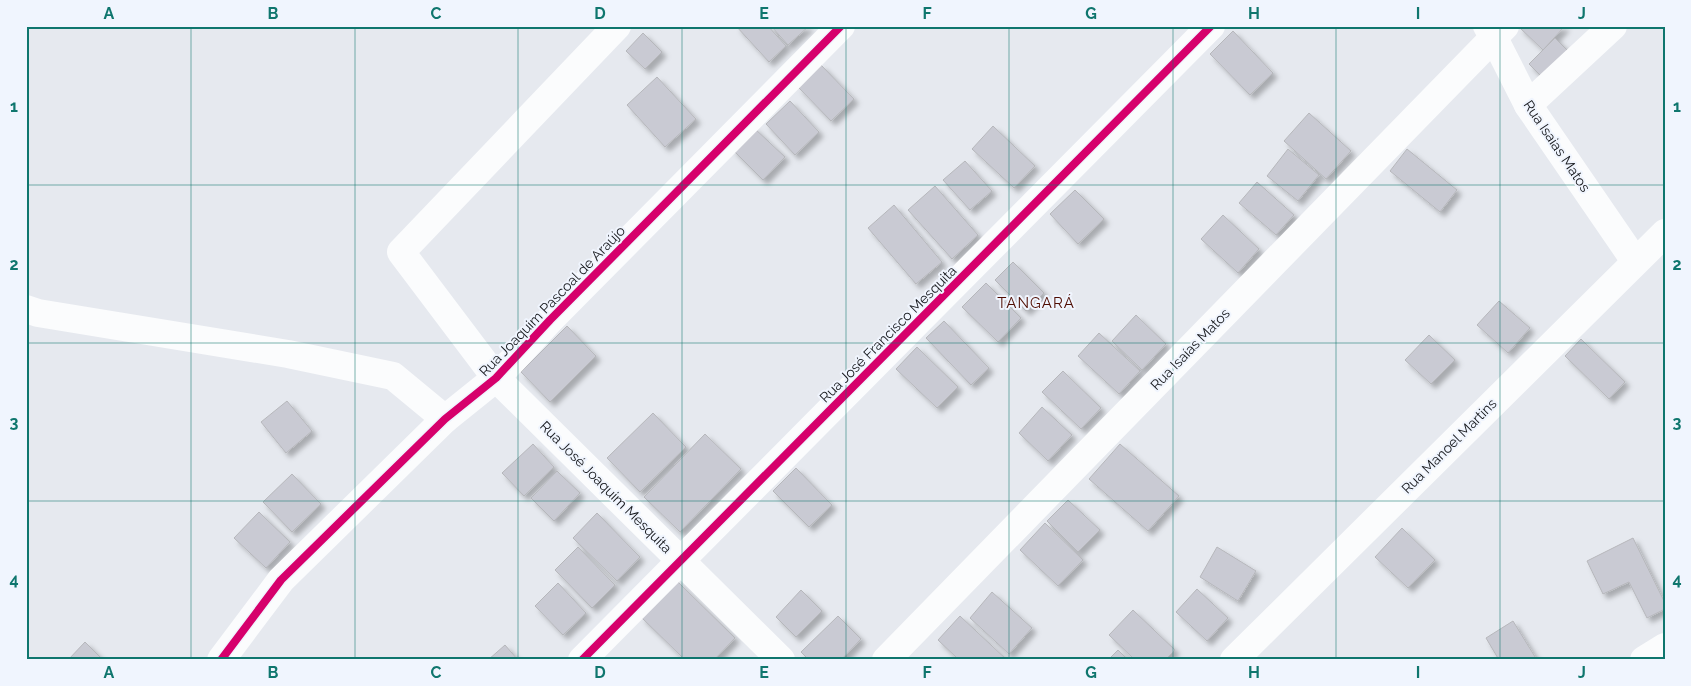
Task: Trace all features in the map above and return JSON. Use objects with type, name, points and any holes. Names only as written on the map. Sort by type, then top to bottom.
[{"type":"street","name":"Rua José Joaquim Mesquita","points":[[617,26],[401,252],[496,378],[781,660]]},
{"type":"street","name":"Rua Joaquim Pascoal de Araújo","points":[[222,660],[281,580],[445,419],[496,378],[550,320],[841,26]]},
{"type":"street","name":"Rua José Francisco Mesquita","points":[[582,660],[1211,26]]},
{"type":"street","points":[[1528,105],[1613,26]]},
{"type":"street","name":"Rua Isaias Matos","points":[[1495,30],[1528,105],[1635,261]]},
{"type":"street","name":"Rua Isaías Matos","points":[[886,660],[1495,30]]},
{"type":"street","name":"Rua Manoel Martins","points":[[1234,660],[1665,233]]},
{"type":"street","points":[[26,309],[38,313],[288,354],[393,376],[445,419]]},
{"type":"street","points":[[1644,660],[1665,647]]},
{"type":"building","points":[[736,26],[768,26],[786,46],[769,62]]},
{"type":"building","points":[[771,26],[809,26],[788,45]]},
{"type":"building","points":[[1520,26],[1565,26],[1543,50]]},
{"type":"building","points":[[1233,31],[1273,73],[1250,95],[1210,54]]},
{"type":"building","points":[[643,33],[662,52],[645,69],[626,51]]},
{"type":"building","points":[[1555,38],[1568,51],[1542,77],[1529,64]]},
{"type":"building","points":[[821,65],[854,99],[831,121],[798,87]]},
{"type":"building","points":[[657,77],[696,119],[665,147],[627,105]]},
{"type":"building","points":[[790,101],[819,132],[795,155],[766,124]]},
{"type":"building","points":[[1309,113],[1351,151],[1326,179],[1284,141]]},
{"type":"building","points":[[993,126],[1035,166],[1014,188],[972,149]]},
{"type":"building","points":[[753,127],[785,157],[763,180],[732,149]]},
{"type":"building","points":[[1288,149],[1319,175],[1298,201],[1267,176]]},
{"type":"building","points":[[1407,149],[1457,190],[1440,212],[1390,171]]},
{"type":"building","points":[[965,161],[992,191],[970,210],[943,180]]},
{"type":"building","points":[[1257,182],[1294,215],[1276,235],[1239,203]]},
{"type":"building","points":[[935,186],[978,235],[952,259],[908,210]]},
{"type":"building","points":[[1075,190],[1104,219],[1078,244],[1050,214]]},
{"type":"building","points":[[894,205],[942,262],[916,284],[868,228]]},
{"type":"building","points":[[1223,215],[1259,249],[1238,273],[1201,239]]},
{"type":"building","points":[[1013,262],[1044,293],[1026,311],[995,280]]},
{"type":"building","points":[[986,283],[1021,318],[998,342],[962,307]]},
{"type":"building","points":[[1499,301],[1530,328],[1508,353],[1477,325]]},
{"type":"building","points":[[1136,315],[1166,344],[1142,370],[1112,341]]},
{"type":"building","points":[[944,321],[989,368],[971,385],[926,338]]},
{"type":"building","points":[[567,326],[596,356],[550,402],[521,372]]},
{"type":"building","points":[[1099,333],[1140,371],[1119,394],[1078,356]]},
{"type":"building","points":[[1429,335],[1455,360],[1431,384],[1405,360]]},
{"type":"building","points":[[1581,339],[1625,382],[1609,399],[1565,356]]},
{"type":"building","points":[[917,347],[958,387],[937,408],[896,369]]},
{"type":"building","points":[[1063,371],[1101,408],[1081,429],[1042,392]]},
{"type":"building","points":[[287,401],[312,431],[286,453],[261,422]]},
{"type":"building","points":[[1042,407],[1072,435],[1048,461],[1019,433]]},
{"type":"building","points":[[653,413],[686,447],[640,492],[607,458]]},
{"type":"building","points":[[705,434],[741,469],[680,532],[644,497]]},
{"type":"building","points":[[533,444],[554,467],[524,496],[502,473]]},
{"type":"building","points":[[1120,444],[1179,496],[1148,531],[1089,479]]},
{"type":"building","points":[[796,468],[832,505],[809,527],[773,491]]},
{"type":"building","points":[[557,471],[580,493],[554,521],[531,498]]},
{"type":"building","points":[[292,474],[321,504],[292,532],[263,502]]},
{"type":"building","points":[[1068,500],[1100,530],[1078,552],[1047,521]]},
{"type":"building","points":[[259,512],[290,542],[266,568],[234,538]]},
{"type":"building","points":[[597,513],[640,557],[617,581],[573,538]]},
{"type":"building","points":[[1045,523],[1083,560],[1058,586],[1020,550]]},
{"type":"building","points":[[1402,528],[1435,560],[1408,588],[1375,557]]},
{"type":"building","points":[[1633,538],[1665,603],[1665,609],[1647,618],[1629,582],[1603,594],[1587,561]]},
{"type":"building","points":[[578,547],[615,585],[592,608],[555,570]]},
{"type":"building","points":[[1217,547],[1256,571],[1238,601],[1200,577]]},
{"type":"building","points":[[676,580],[735,638],[714,660],[685,660],[641,617]]},
{"type":"building","points":[[558,583],[586,613],[563,635],[535,606]]},
{"type":"building","points":[[1197,589],[1228,618],[1207,641],[1176,612]]},
{"type":"building","points":[[801,590],[822,611],[796,637],[776,617]]},
{"type":"building","points":[[992,592],[1032,628],[1009,654],[970,618]]},
{"type":"building","points":[[1133,610],[1175,650],[1165,660],[1135,660],[1109,635]]},
{"type":"building","points":[[838,616],[861,639],[841,660],[809,660],[801,652]]},
{"type":"building","points":[[960,616],[1007,660],[959,660],[938,640]]},
{"type":"building","points":[[1513,621],[1537,660],[1499,660],[1486,638]]},
{"type":"building","points":[[85,642],[103,660],[68,660]]},
{"type":"building","points":[[505,645],[518,660],[488,660]]},
{"type":"building","points":[[1118,650],[1128,660],[1108,660]]},
{"type":"cycle path","points":[[221,660],[281,580],[445,419],[496,378],[550,320],[841,26]]},
{"type":"cycle path","points":[[582,660],[1211,26]]},
{"type":"district","name":"TANGARÁ","points":[[1036,303]]}]
